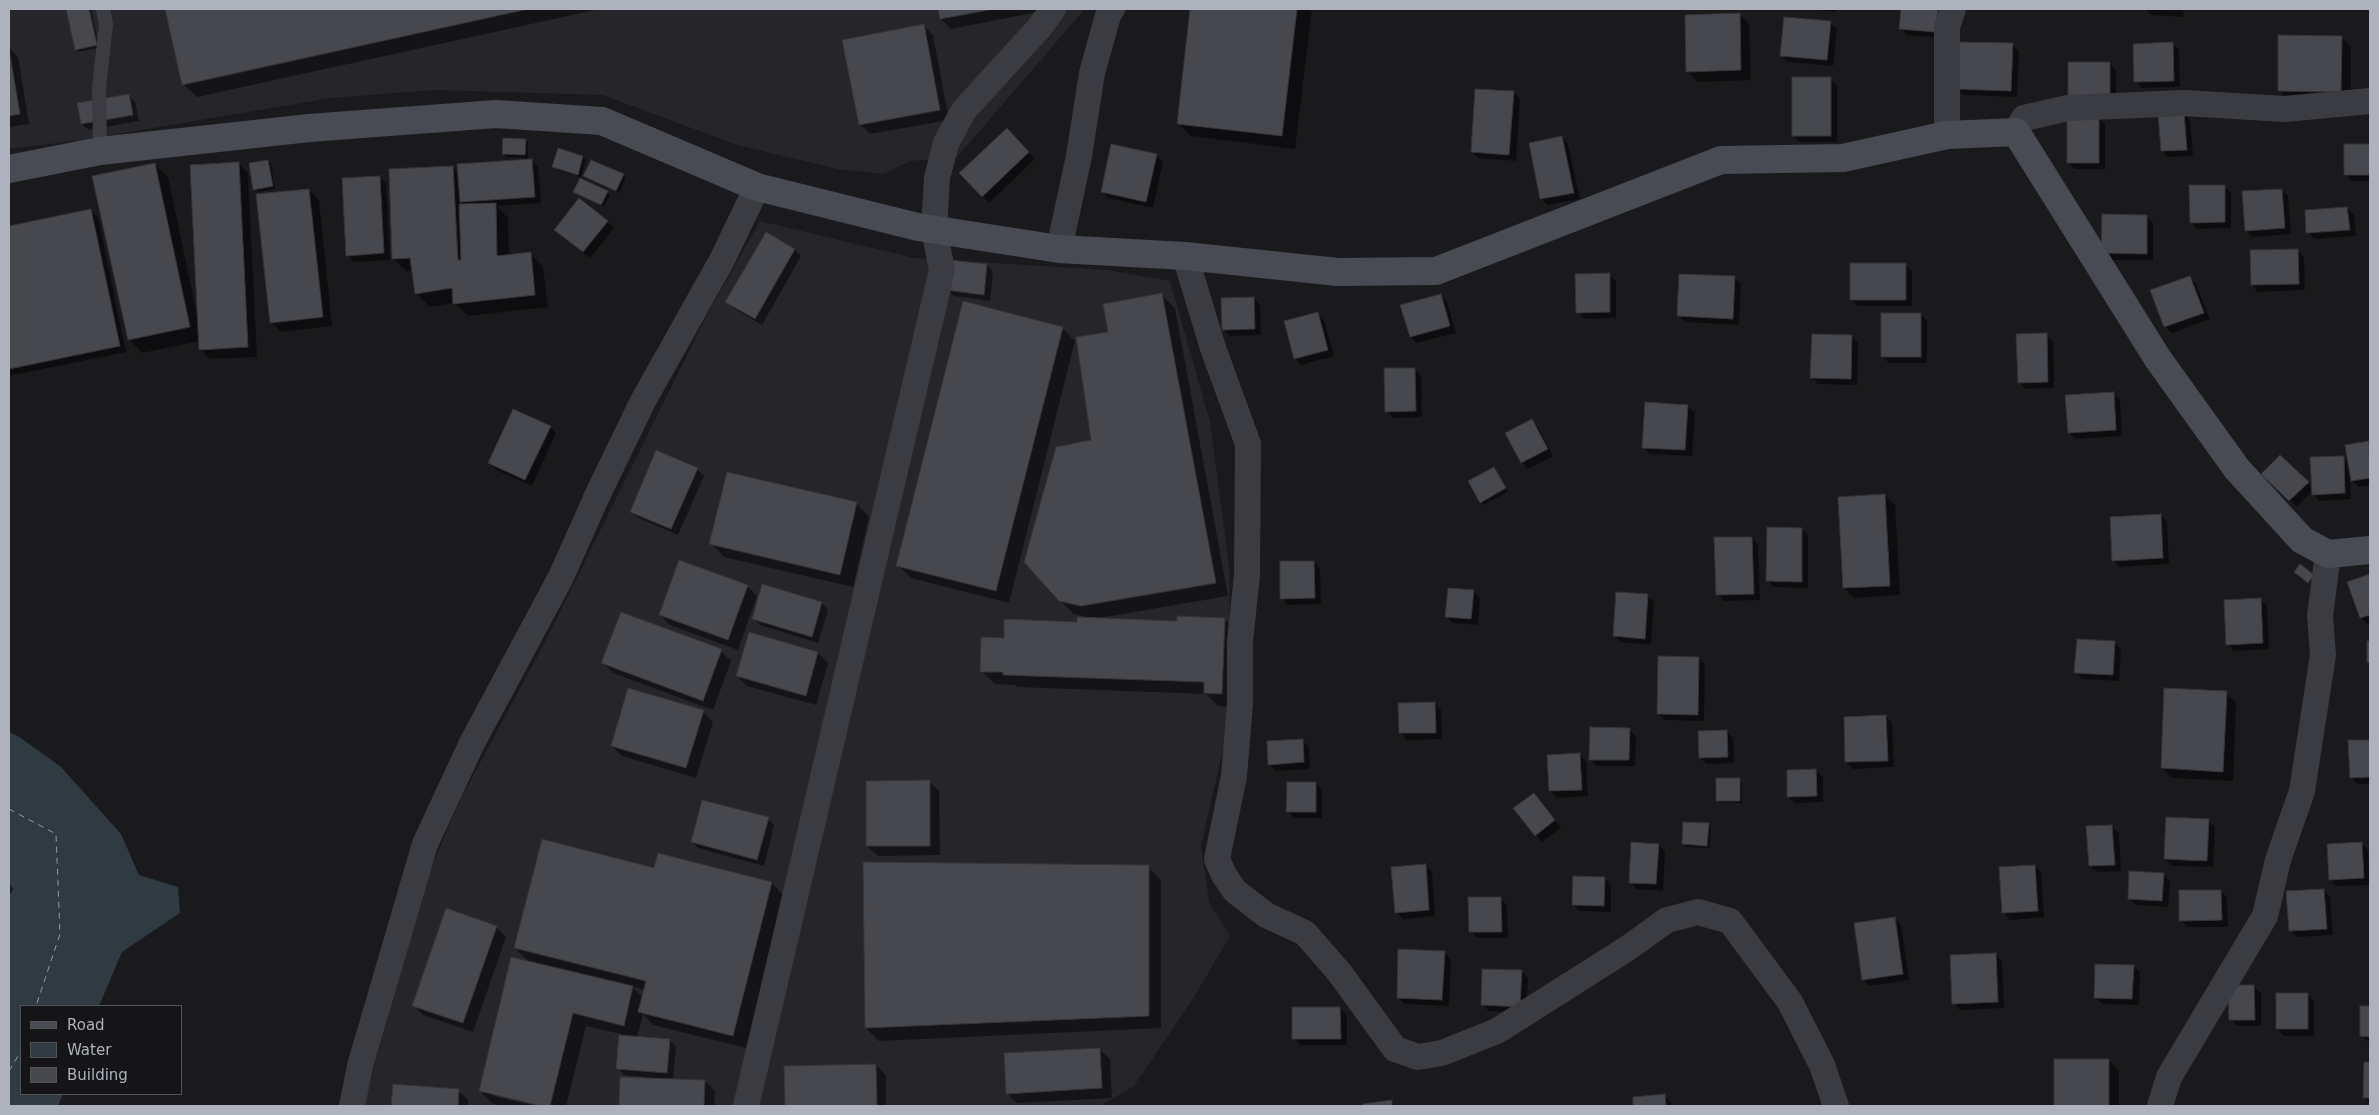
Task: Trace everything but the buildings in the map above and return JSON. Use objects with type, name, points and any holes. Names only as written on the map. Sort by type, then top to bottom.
[{"type":"main road","points":[[9,169],[100,151],[309,128],[496,114],[602,121],[758,187],[918,228],[1059,249],[1185,256],[1338,272],[1436,271],[1721,160],[1843,158],[1946,135],[2016,132],[2158,359],[2236,469],[2302,540],[2328,554],[2370,550]]},
{"type":"street","points":[[746,1106],[942,270],[934,229],[937,178],[946,143],[964,110],[1033,34],[1053,9]]},
{"type":"street","points":[[1059,249],[1079,156],[1092,72],[1109,12],[1112,9]]},
{"type":"street","points":[[1946,135],[1947,27],[1953,9]]},
{"type":"street","points":[[2016,132],[2024,118],[2068,108],[2184,103],[2285,109],[2370,101]]},
{"type":"street","points":[[352,1106],[365,1048],[425,844],[472,742],[561,577],[643,401],[722,260],[758,187]]},
{"type":"street","points":[[1185,256],[1213,348],[1248,444],[1247,576],[1240,641],[1240,704],[1234,776],[1217,858],[1224,875],[1235,890],[1266,915],[1305,933],[1339,972],[1395,1049],[1418,1057],[1442,1053],[1497,1031],[1628,948],[1667,920],[1698,912],[1730,921],[1790,1002],[1822,1065],[1836,1106]]},
{"type":"street","points":[[2160,1106],[2169,1077],[2265,916],[2278,860],[2302,792],[2323,655],[2320,616],[2328,554]]},
{"type":"lane","points":[[100,151],[99,88],[106,24],[103,9]]},
{"type":"shaded area","points":[[9,9],[1085,9],[957,157],[910,161],[884,174],[838,169],[737,145],[603,95],[434,90],[331,98],[82,140],[9,149]]},
{"type":"shaded area","points":[[760,221],[914,258],[1107,270],[1170,281],[1210,422],[1230,573],[1228,727],[1201,846],[1209,902],[1230,936],[1194,997],[1134,1086],[1100,1106],[363,1106],[428,875],[461,798],[541,650],[707,315]]},
{"type":"water","points":[[9,732],[18,736],[61,767],[121,834],[139,875],[178,887],[180,913],[122,952],[99,1005],[20,1005],[20,1095],[63,1095],[58,1106],[9,1106],[9,897],[13,889],[9,882]]},
{"type":"ferry route","points":[[9,809],[56,834],[60,934],[36,1005]]},
{"type":"ferry route","points":[[9,1071],[20,1053]]}]
